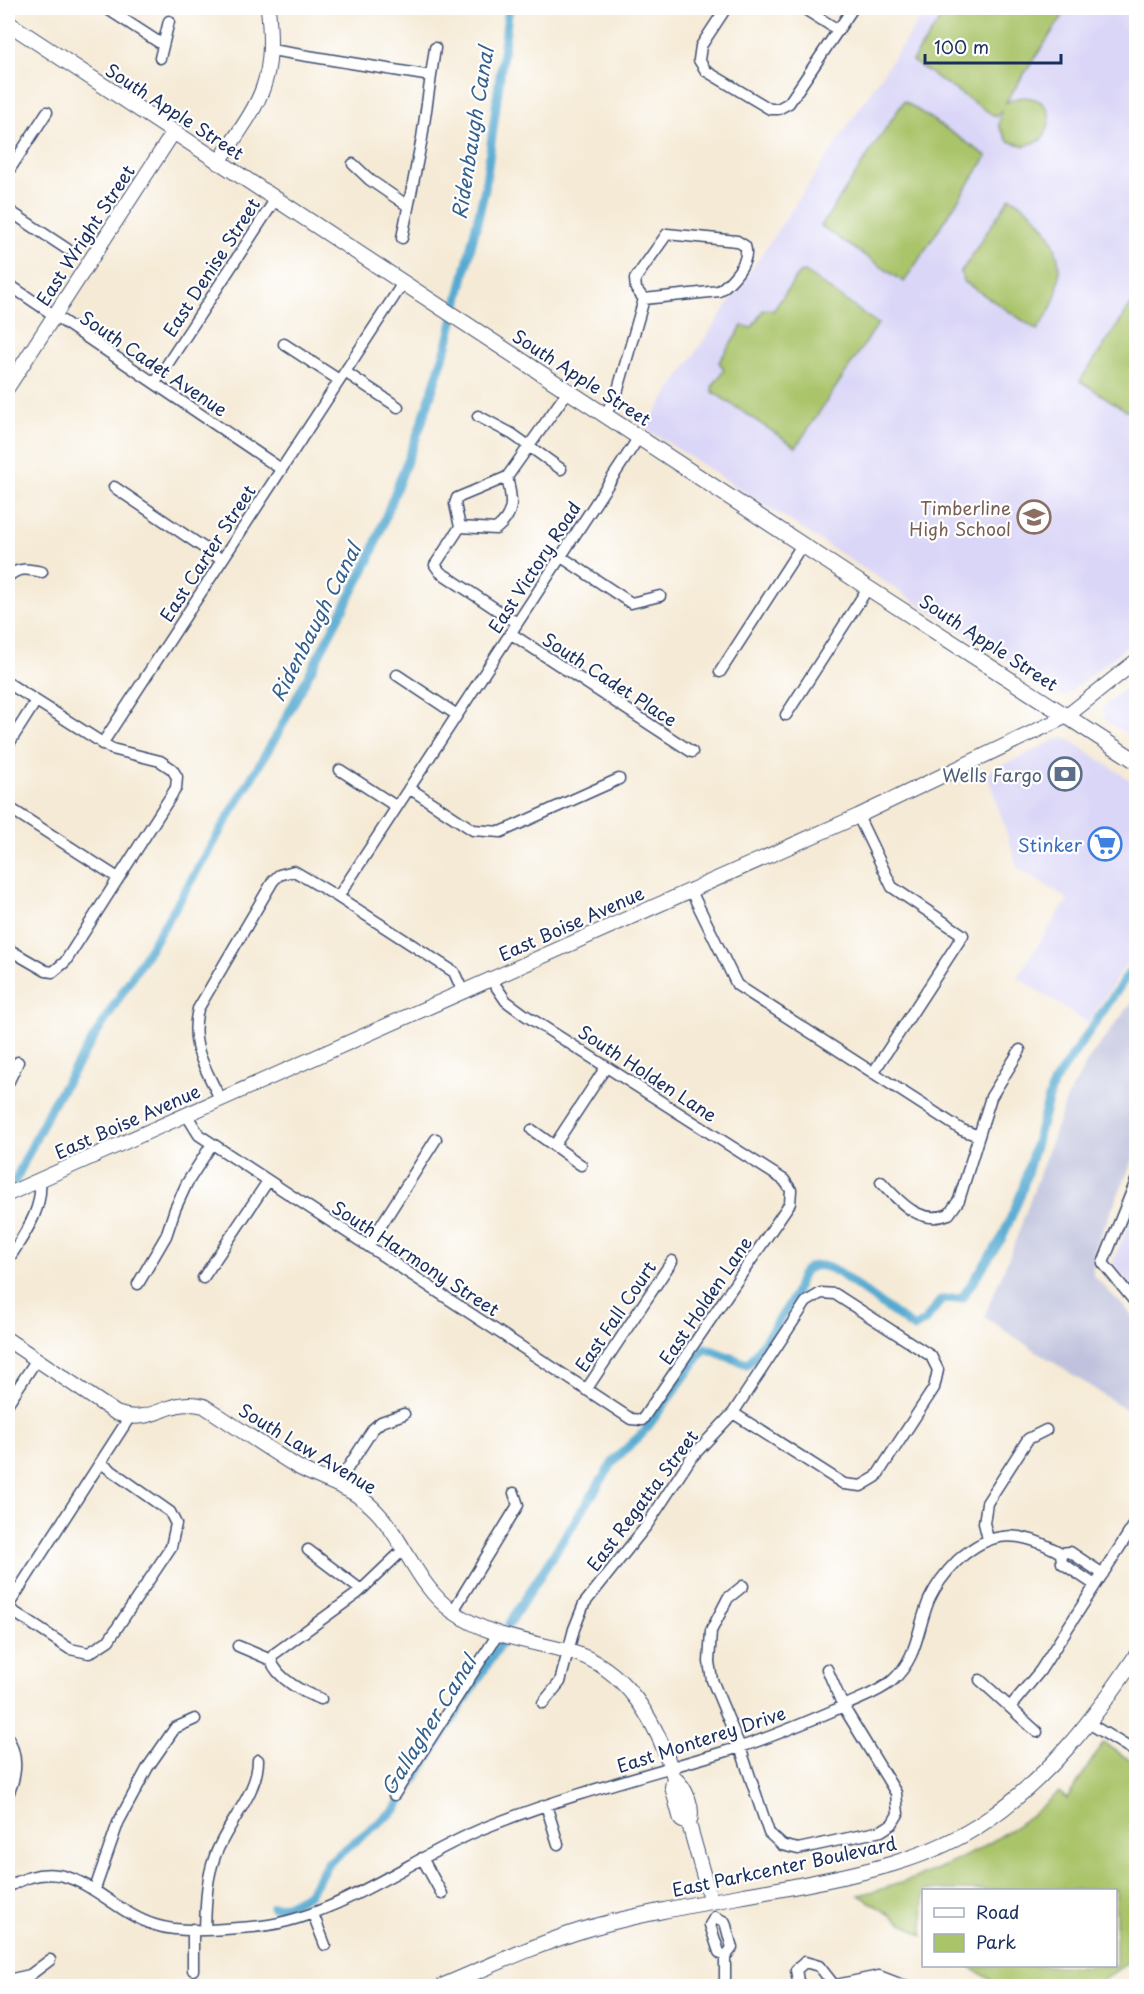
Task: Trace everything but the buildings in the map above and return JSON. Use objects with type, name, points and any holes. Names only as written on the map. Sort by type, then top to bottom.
[{"type":"main road","name":"South Apple Street","points":[[8,23],[802,545],[1137,761]]},
{"type":"main road","name":"East Parkcenter Boulevard","points":[[443,1986],[527,1950],[587,1929],[856,1874],[907,1860],[965,1833],[1038,1781],[1090,1724],[1137,1656]]},
{"type":"street","points":[[106,8],[163,45]]},
{"type":"street","points":[[218,163],[264,90],[271,50],[268,8]]},
{"type":"street","points":[[726,8],[702,46],[699,60],[706,71],[763,106],[778,109],[789,103],[853,8]]},
{"type":"street","points":[[803,8],[838,30]]},
{"type":"street","points":[[160,58],[169,21]]},
{"type":"street","points":[[402,238],[435,48]]},
{"type":"street","points":[[271,50],[431,76]]},
{"type":"street","points":[[8,172],[46,112]]},
{"type":"street","name":"East Wright Street","points":[[8,387],[173,133]]},
{"type":"street","points":[[352,164],[408,207]]},
{"type":"street","name":"East Denise Street","points":[[155,383],[275,200]]},
{"type":"street","points":[[8,210],[67,249]]},
{"type":"street","points":[[667,234],[737,242],[745,246],[746,259],[728,285],[719,291],[644,299],[636,289],[635,279],[667,234]]},
{"type":"street","name":"East Carter Street","points":[[102,744],[403,283]]},
{"type":"street","name":"South Cadet Avenue","points":[[8,284],[281,470]]},
{"type":"street","points":[[605,415],[617,393],[644,299]]},
{"type":"street","points":[[284,344],[398,407]]},
{"type":"street","points":[[517,623],[440,572],[435,565],[460,528],[455,504],[457,498],[507,477],[568,391]]},
{"type":"street","points":[[478,416],[512,434],[561,469]]},
{"type":"street","name":"East Victory Road","points":[[338,897],[639,437]]},
{"type":"street","points":[[460,528],[496,529],[507,520],[513,501],[507,477]]},
{"type":"street","points":[[114,487],[222,560]]},
{"type":"street","points":[[720,672],[802,545]]},
{"type":"street","points":[[560,556],[631,603],[660,596]]},
{"type":"street","points":[[8,577],[13,571],[25,568],[42,572]]},
{"type":"street","points":[[786,715],[868,588]]},
{"type":"street","name":"South Cadet Place","points":[[510,633],[692,752]]},
{"type":"street","name":"East Boise Avenue","points":[[8,1194],[858,816],[1067,716],[1137,661]]},
{"type":"street","points":[[397,675],[457,715]]},
{"type":"street","points":[[8,683],[102,744],[160,762],[172,769],[177,777],[176,788],[65,962],[53,972],[39,969],[8,949]]},
{"type":"street","points":[[8,745],[36,701]]},
{"type":"street","points":[[340,770],[397,807]]},
{"type":"street","points":[[409,788],[473,830],[501,832],[619,779]]},
{"type":"street","points":[[8,807],[118,878]]},
{"type":"street","points":[[858,816],[892,887],[963,935],[873,1073]]},
{"type":"street","points":[[220,1099],[196,1048],[194,1027],[198,1009],[273,880],[286,871],[294,871],[338,897],[454,972],[463,992]]},
{"type":"street","points":[[690,889],[737,985],[962,1130],[979,1136]]},
{"type":"street","name":"South Holden Lane","points":[[491,979],[506,1001],[784,1180],[791,1190]]},
{"type":"street","points":[[881,1182],[901,1203],[920,1215],[930,1219],[949,1214],[959,1200],[991,1097],[1020,1050]]},
{"type":"street","points":[[8,1083],[18,1062]]},
{"type":"street","points":[[554,1146],[606,1067]]},
{"type":"street","name":"South Harmony Street","points":[[186,1114],[199,1135],[586,1390],[637,1421]]},
{"type":"street","points":[[532,1130],[581,1165]]},
{"type":"street","points":[[368,1246],[436,1139]]},
{"type":"street","points":[[138,1284],[166,1236],[187,1183],[213,1144]]},
{"type":"street","points":[[8,1260],[38,1208],[41,1194],[40,1180]]},
{"type":"street","points":[[203,1278],[268,1181]]},
{"type":"street","points":[[1137,1181],[1104,1263],[1137,1303]]},
{"type":"street","name":"East Holden Lane","points":[[637,1421],[647,1416],[790,1203],[791,1190]]},
{"type":"street","name":"East Fall Court","points":[[586,1390],[672,1261]]},
{"type":"street","name":"East Regatta Street","points":[[543,1703],[560,1682],[578,1616],[596,1587],[647,1525],[691,1458],[733,1413],[806,1302],[821,1293],[835,1294],[931,1356],[938,1370],[934,1388],[876,1477],[861,1486],[844,1484],[733,1413]]},
{"type":"street","points":[[8,1340],[116,1413],[129,1418],[102,1464],[8,1607],[70,1648],[89,1653],[100,1648],[115,1631],[171,1547],[176,1524],[170,1512],[162,1505],[102,1464]]},
{"type":"street","points":[[8,1403],[37,1359]]},
{"type":"street","name":"South Law Avenue","points":[[129,1418],[148,1416],[188,1401],[204,1406],[298,1467],[338,1483],[372,1507],[428,1586],[453,1611],[498,1634],[568,1651],[600,1664],[634,1696],[655,1725],[673,1772],[683,1784],[692,1815],[689,1824],[711,1902]]},
{"type":"street","points":[[338,1483],[373,1429],[381,1422],[404,1413]]},
{"type":"street","points":[[988,1539],[984,1523],[987,1503],[1028,1439],[1047,1430]]},
{"type":"street","points":[[453,1611],[518,1505],[514,1493]]},
{"type":"street","points":[[1010,1707],[1040,1671],[1137,1522]]},
{"type":"street","name":"East Monterey Drive","points":[[8,1887],[25,1878],[48,1874],[81,1881],[153,1925],[205,1929],[281,1924],[313,1914],[486,1827],[546,1805],[673,1772],[872,1694],[892,1680],[909,1660],[919,1638],[929,1600],[947,1571],[969,1549],[988,1539],[1023,1537],[1038,1540],[1061,1553],[1070,1552],[1102,1574]]},
{"type":"street","points":[[308,1550],[361,1590]]},
{"type":"street","points":[[271,1660],[278,1649],[361,1590],[403,1550]]},
{"type":"street","name":"East Monterey Drive","points":[[1061,1553],[1062,1563],[1095,1585]]},
{"type":"street","points":[[743,1586],[728,1598],[711,1631],[709,1654],[712,1680],[741,1747],[769,1833],[782,1845],[798,1849],[880,1831],[892,1824],[898,1814],[896,1793],[843,1706],[827,1669]]},
{"type":"street","points":[[394,1795],[498,1634]]},
{"type":"street","points":[[238,1646],[271,1660],[277,1671],[306,1694],[321,1699]]},
{"type":"street","points":[[980,1680],[1037,1732]]},
{"type":"street","points":[[95,1889],[118,1823],[148,1767],[175,1728],[195,1719]]},
{"type":"street","points":[[1090,1724],[1137,1752]]},
{"type":"street","points":[[8,1738],[15,1755],[15,1775],[8,1794]]},
{"type":"street","points":[[205,1929],[207,1884],[216,1855],[258,1777],[258,1760]]},
{"type":"street","points":[[546,1805],[558,1844]]},
{"type":"street","points":[[422,1858],[442,1894]]},
{"type":"street","points":[[711,1902],[715,1917],[725,1922],[732,1948],[725,1957],[725,1986]]},
{"type":"street","points":[[313,1914],[325,1945]]},
{"type":"street","points":[[193,1929],[194,1970]]},
{"type":"street","points":[[8,1980],[30,1975],[50,1960]]},
{"type":"street","points":[[799,1986],[796,1970],[805,1962],[819,1966],[832,1986],[879,1976],[905,1986]]},
{"type":"shaded area","points":[[927,8],[1136,8],[1136,639],[1064,697],[645,428]]},
{"type":"shaded area","points":[[1136,678],[1136,740],[1105,720],[1102,708]]},
{"type":"shaded area","points":[[1065,737],[1136,784],[1136,948],[1088,1023],[1017,977],[1068,899],[1018,868],[987,773]]},
{"type":"shaded area","points":[[1136,997],[1136,1153],[1093,1253],[1093,1275],[1136,1319],[1136,1416],[984,1317],[1012,1250],[1067,1098],[1088,1060]]},
{"type":"shaded area","points":[[1136,1208],[1136,1290],[1117,1269],[1113,1261]]},
{"type":"green space","points":[[948,8],[1068,8],[1005,103],[1016,98],[1027,97],[1043,104],[1048,111],[1049,119],[1041,140],[1025,146],[1008,141],[999,126],[1001,111],[996,117],[912,61]]},
{"type":"green space","points":[[904,101],[987,156],[904,282],[821,226]]},
{"type":"green space","points":[[1010,197],[1042,224],[1052,240],[1058,257],[1059,275],[1056,293],[1049,312],[1037,330],[963,281],[961,272]]},
{"type":"green space","points":[[805,272],[878,324],[796,447],[713,392],[712,387],[724,370],[719,362],[742,326],[752,328],[763,310],[773,311],[799,273]]},
{"type":"green space","points":[[1136,298],[1136,417],[1080,381]]},
{"type":"green space","points":[[1103,1743],[1136,1764],[1136,1957],[1094,1986],[993,1986],[997,1984],[971,1967],[1117,1967],[1117,1889],[922,1889],[922,1935],[859,1895],[914,1878],[966,1856],[1014,1827],[1059,1792],[1067,1799]]},
{"type":"waterway","name":"Ridenbaugh Canal","points":[[8,1195],[52,1105],[173,911],[278,733],[369,560],[421,425],[448,342],[485,189],[509,8]]},
{"type":"waterway","name":"Gallagher Canal","points":[[646,1429],[705,1348],[747,1364],[751,1361],[790,1303],[802,1275],[811,1267],[821,1266],[838,1272],[914,1328],[925,1321],[941,1300],[962,1298],[1002,1238],[1021,1194],[1053,1084],[1136,963]]},
{"type":"waterway","name":"Gallagher Canal","points":[[509,1624],[615,1459],[642,1434]]},
{"type":"waterway","name":"Gallagher Canal","points":[[273,1907],[287,1906],[309,1894],[328,1863],[396,1809],[499,1646]]},
{"type":"place","name":"Timberline High School","points":[[1034,517]]},
{"type":"place","name":"Wells Fargo","points":[[1065,774]]},
{"type":"place","name":"Stinker","points":[[1105,844]]}]
